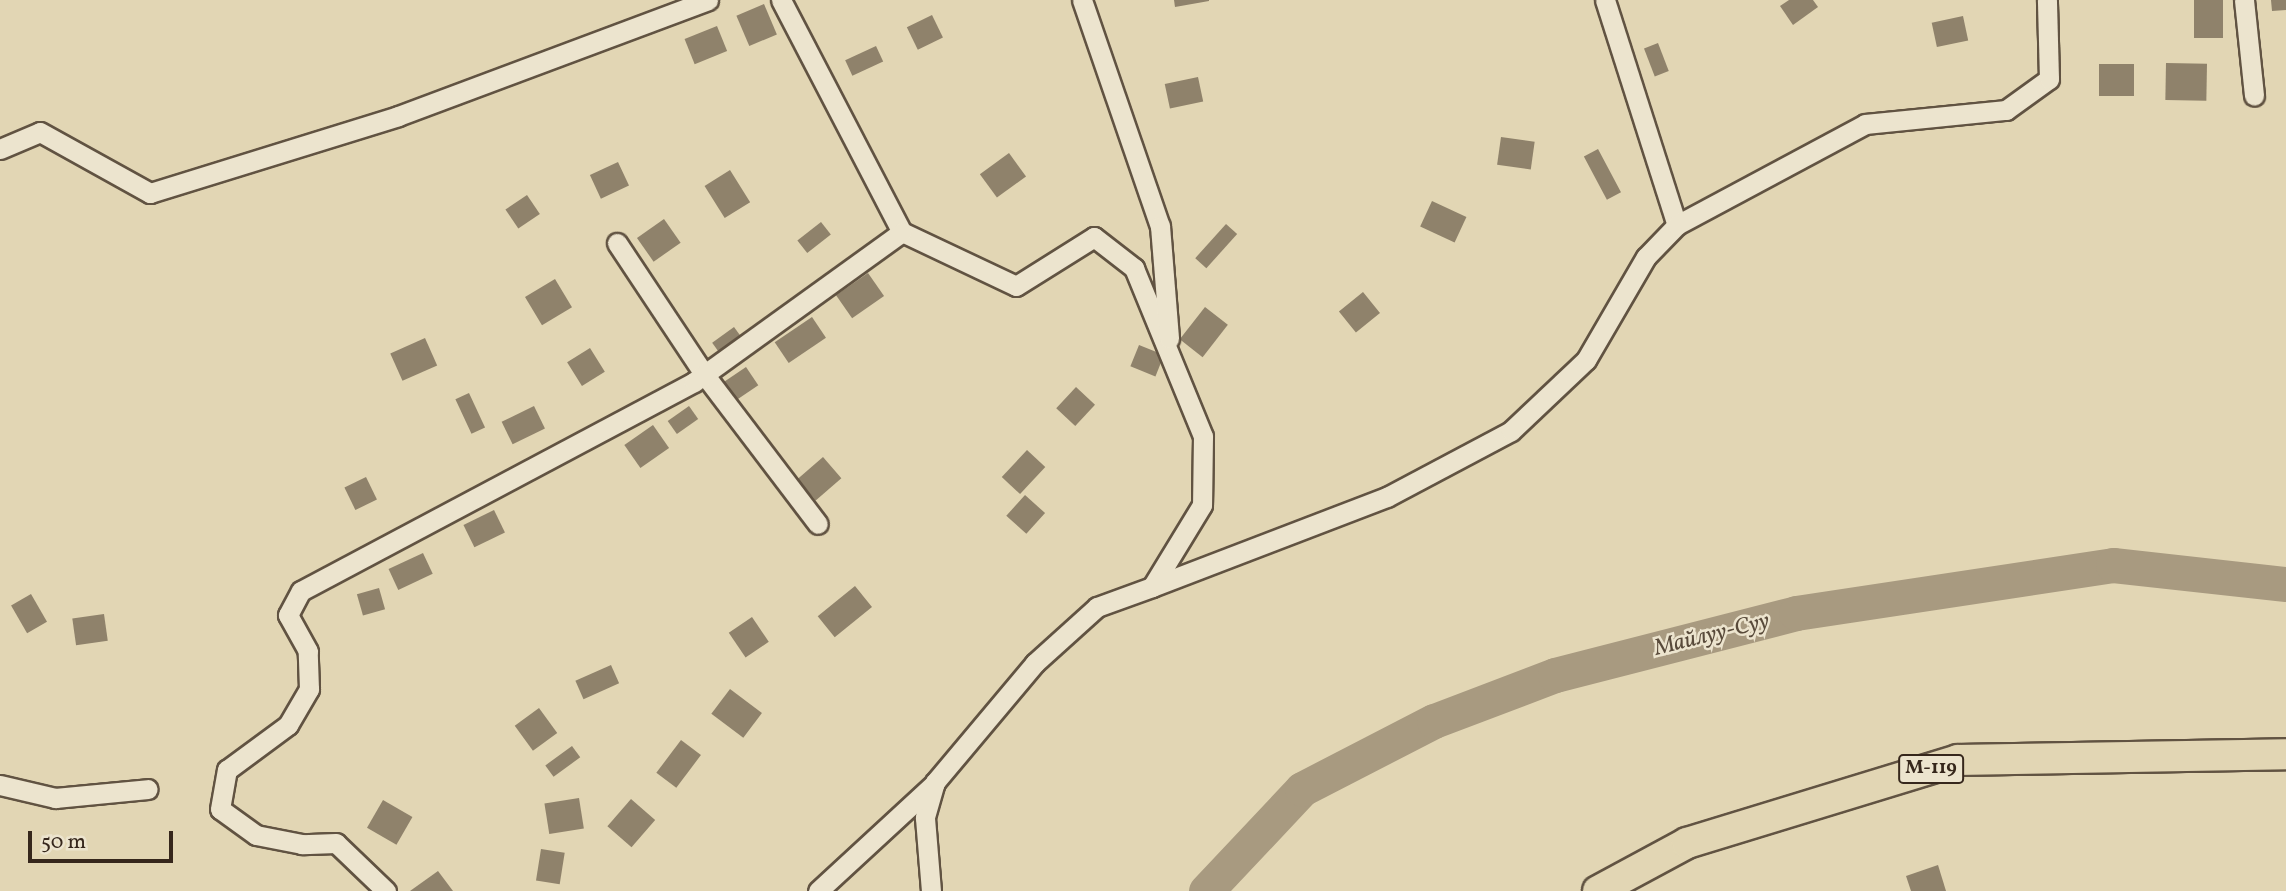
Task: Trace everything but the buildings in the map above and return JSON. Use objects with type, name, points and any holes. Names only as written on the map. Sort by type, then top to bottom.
[{"type":"main road","name":"М-119","points":[[1598,891],[1687,843],[1958,760],[2286,754]]},
{"type":"street","points":[[0,149],[40,132],[150,193],[398,116],[708,0]]},
{"type":"street","points":[[781,0],[902,232],[1016,286],[1094,237],[1134,268],[1203,436],[1202,505],[1152,587]]},
{"type":"street","points":[[1082,0],[1160,226],[1171,357]]},
{"type":"street","points":[[1605,0],[1677,225]]},
{"type":"street","points":[[818,891],[935,782],[1035,663],[1097,607],[1387,497],[1511,432],[1586,360],[1646,257],[1677,225],[1865,124],[2006,110],[2049,79],[2047,0]]},
{"type":"street","points":[[2244,0],[2254,95]]},
{"type":"street","points":[[386,891],[336,843],[302,844],[256,835],[220,809],[227,770],[288,725],[309,689],[308,650],[288,615],[301,591],[531,471],[704,374],[902,232]]},
{"type":"street","points":[[617,243],[704,374],[818,524]]},
{"type":"street","points":[[931,891],[925,818],[935,782]]},
{"type":"street","points":[[0,785],[55,797],[148,789]]},
{"type":"waterway","name":"Майлуу-Суу","points":[[1206,891],[1302,789],[1434,721],[1555,675],[1796,613],[2113,565],[2286,584]]}]
